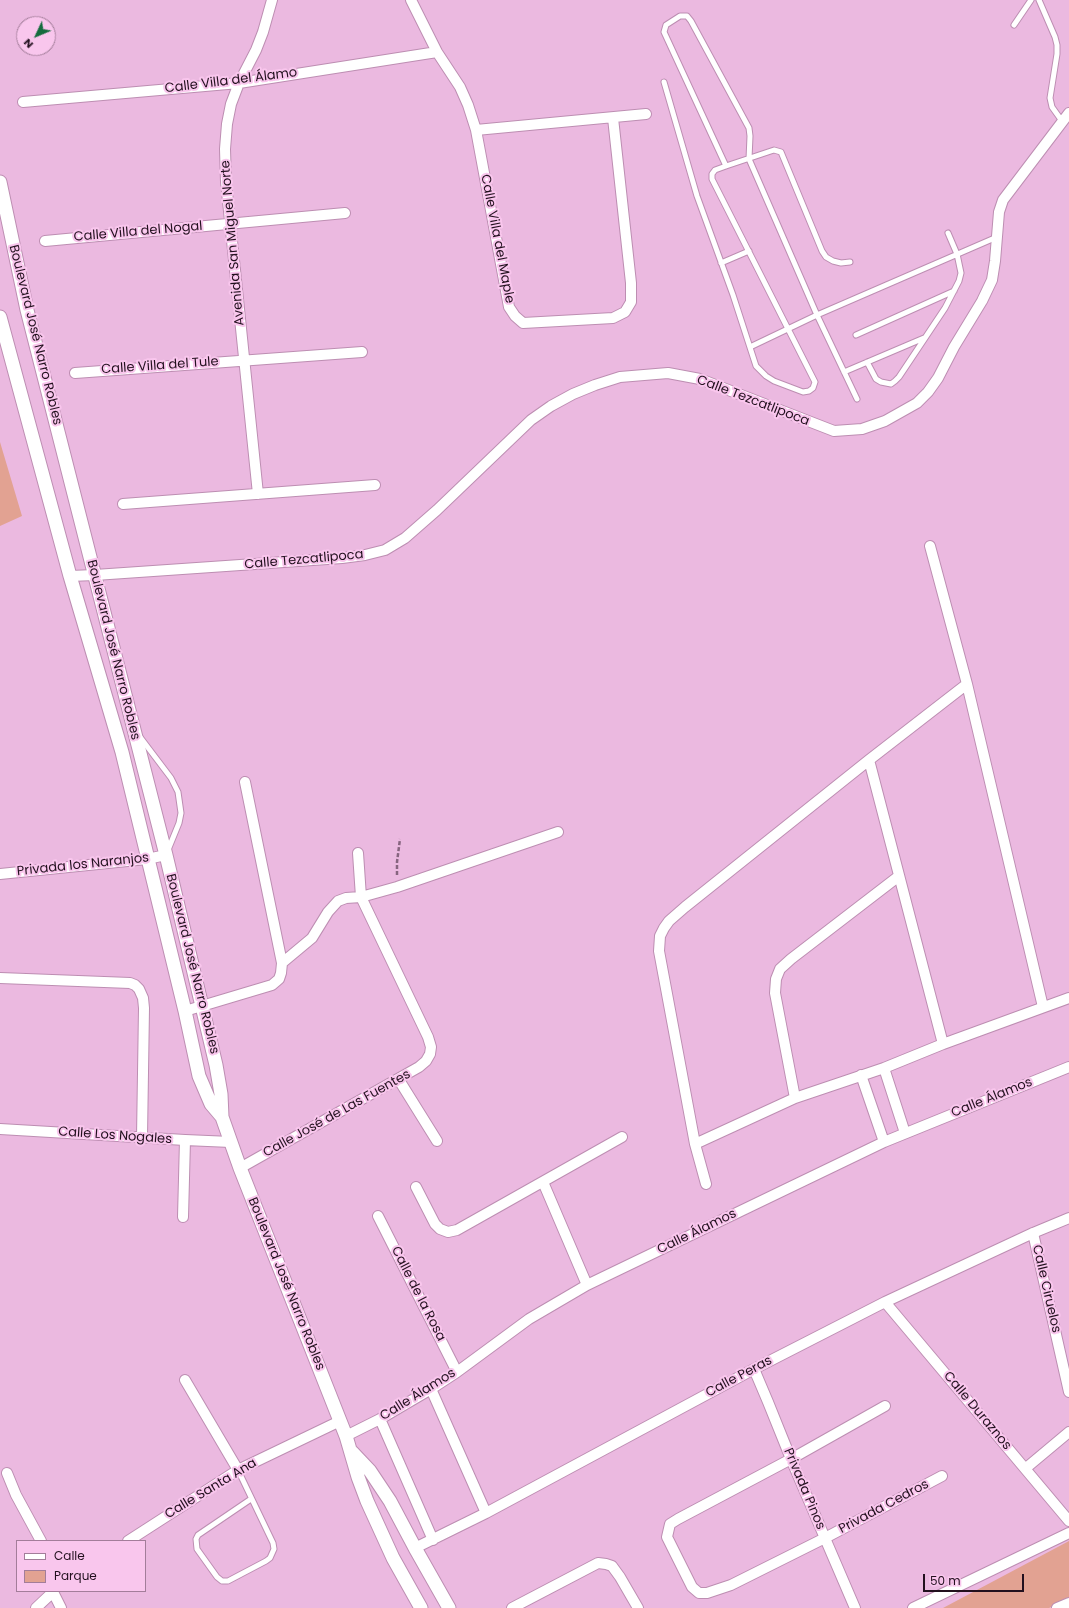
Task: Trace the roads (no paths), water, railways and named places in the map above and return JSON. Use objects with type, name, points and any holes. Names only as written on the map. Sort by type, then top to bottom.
[{"type":"street","name":"Avenida San Miguel Norte","points":[[258,494],[226,182],[225,148],[227,124],[231,104],[239,83],[259,44],[272,0]]},
{"type":"street","name":"Calle Villa del Maple","points":[[411,0],[437,52],[460,87],[476,130],[508,300],[511,311],[519,321],[528,323],[607,319],[625,312],[632,302],[613,118]]},
{"type":"street","name":"Calle Villa del Álamo","points":[[23,102],[239,83],[437,52]]},
{"type":"street","name":"Calle Tezcatlipoca","points":[[70,576],[342,558],[385,550],[406,538],[531,420],[551,406],[574,394],[595,384],[620,377],[668,373],[700,379],[834,431],[862,429],[885,421],[917,403],[928,392],[938,378],[954,347],[982,301],[992,280],[999,212],[1004,200],[1069,113]]},
{"type":"street","points":[[476,130],[646,114]]},
{"type":"street","name":"Boulevard José Narro Robles","points":[[0,182],[27,310],[166,855],[216,1065],[221,1094],[222,1117],[240,1168],[346,1436],[367,1501],[393,1558],[421,1608]]},
{"type":"street","name":"Calle Villa del Nogal","points":[[45,241],[345,213]]},
{"type":"street","name":"Boulevard José Narro Robles","points":[[0,318],[70,576],[122,752],[185,1011],[199,1076],[211,1104],[222,1117]]},
{"type":"street","name":"Calle Villa del Tule","points":[[76,373],[362,352]]},
{"type":"street","points":[[123,504],[375,485]]},
{"type":"street","points":[[930,546],[967,684],[1043,1007]]},
{"type":"street","points":[[706,1184],[696,1144],[658,952],[660,936],[670,921],[685,907],[967,684]]},
{"type":"street","points":[[869,760],[943,1044]]},
{"type":"street","points":[[185,1011],[272,985],[279,979],[282,963],[245,782]]},
{"type":"street","points":[[282,963],[312,938],[328,912],[338,901],[346,898],[361,897],[397,887],[558,832]]},
{"type":"street","points":[[358,853],[361,897]]},
{"type":"street","name":"Privada los Naranjos","points":[[0,874],[147,859],[166,855]]},
{"type":"street","points":[[795,1098],[775,993],[776,979],[780,969],[791,958],[899,876]]},
{"type":"street","name":"Calle José de Las Fuentes","points":[[240,1168],[399,1080],[419,1067],[426,1061],[430,1054],[431,1047],[428,1037],[361,897]]},
{"type":"street","points":[[0,978],[130,983],[139,989],[143,998],[144,1021],[142,1137]]},
{"type":"street","points":[[696,1144],[795,1098],[884,1068],[943,1044],[1069,998]]},
{"type":"street","name":"Calle Álamos","points":[[346,1436],[380,1420],[431,1389],[457,1372],[529,1319],[587,1285],[884,1142],[1069,1067]]},
{"type":"street","points":[[884,1068],[905,1133]]},
{"type":"street","points":[[861,1075],[884,1142]]},
{"type":"street","points":[[399,1080],[437,1141]]},
{"type":"street","name":"Calle Los Nogales","points":[[0,1129],[231,1142]]},
{"type":"street","points":[[416,1187],[435,1224],[440,1229],[448,1232],[457,1230],[622,1137]]},
{"type":"street","points":[[183,1217],[184,1140]]},
{"type":"street","points":[[543,1182],[587,1285]]},
{"type":"street","name":"Calle de la Rosa","points":[[378,1216],[457,1372]]},
{"type":"street","name":"Calle Peras","points":[[415,1548],[434,1540],[486,1513],[754,1369],[885,1302],[1033,1233],[1069,1218]]},
{"type":"street","name":"Calle Ciruelos","points":[[1033,1233],[1069,1392]]},
{"type":"street","name":"Calle Duraznos","points":[[885,1302],[1069,1521]]},
{"type":"street","name":"Privada Pinos","points":[[754,1369],[790,1459],[826,1538],[855,1608]]},
{"type":"street","points":[[185,1380],[238,1470]]},
{"type":"street","points":[[431,1389],[486,1513]]},
{"type":"street","points":[[790,1459],[885,1406]]},
{"type":"street","points":[[380,1420],[434,1540]]},
{"type":"street","name":"Calle Santa Ana","points":[[130,1540],[238,1470],[340,1422]]},
{"type":"street","points":[[1026,1468],[1069,1432]]},
{"type":"street","name":"Boulevard José Narro Robles","points":[[351,1450],[370,1471],[390,1501],[449,1608]]},
{"type":"street","name":"Privada Cedros","points":[[790,1459],[670,1524],[667,1537],[692,1588],[699,1593],[707,1593],[718,1590],[826,1538],[942,1476]]},
{"type":"street","points":[[7,1473],[16,1495],[41,1540]]},
{"type":"street","points":[[913,1608],[1069,1533]]},
{"type":"street","points":[[512,1608],[598,1563],[612,1566],[620,1576],[638,1608]]},
{"type":"street","points":[[36,1608],[53,1592],[61,1608]]},
{"type":"street","points":[[1057,1608],[1069,1603]]},
{"type":"lane","points":[[1014,25],[1031,0]]},
{"type":"lane","points":[[1039,0],[1057,45],[1050,98],[1052,107],[1062,121]]},
{"type":"lane","points":[[726,166],[664,32],[665,26],[680,16],[687,16],[691,21],[749,128],[749,159],[817,315],[857,399]]},
{"type":"lane","points":[[664,82],[697,196],[756,366],[766,376],[774,381],[804,392],[813,388],[815,382],[711,176],[713,172],[726,166],[774,150],[781,152],[822,251],[826,257],[834,261],[841,263],[850,262]]},
{"type":"lane","points":[[867,362],[876,379],[881,382],[891,384],[899,377],[925,338],[954,291],[961,273],[957,254],[948,233]]},
{"type":"lane","points":[[750,347],[817,315],[997,237]]},
{"type":"lane","points":[[721,263],[749,251]]},
{"type":"lane","points":[[856,335],[954,291]]},
{"type":"lane","points":[[844,372],[925,338]]},
{"type":"lane","points":[[133,729],[172,778],[179,797],[181,813],[179,823],[166,855]]},
{"type":"lane","points":[[238,1470],[251,1500],[273,1543],[273,1554],[266,1561],[228,1581],[222,1581],[217,1577],[197,1549],[196,1539],[198,1536],[251,1500]]}]
